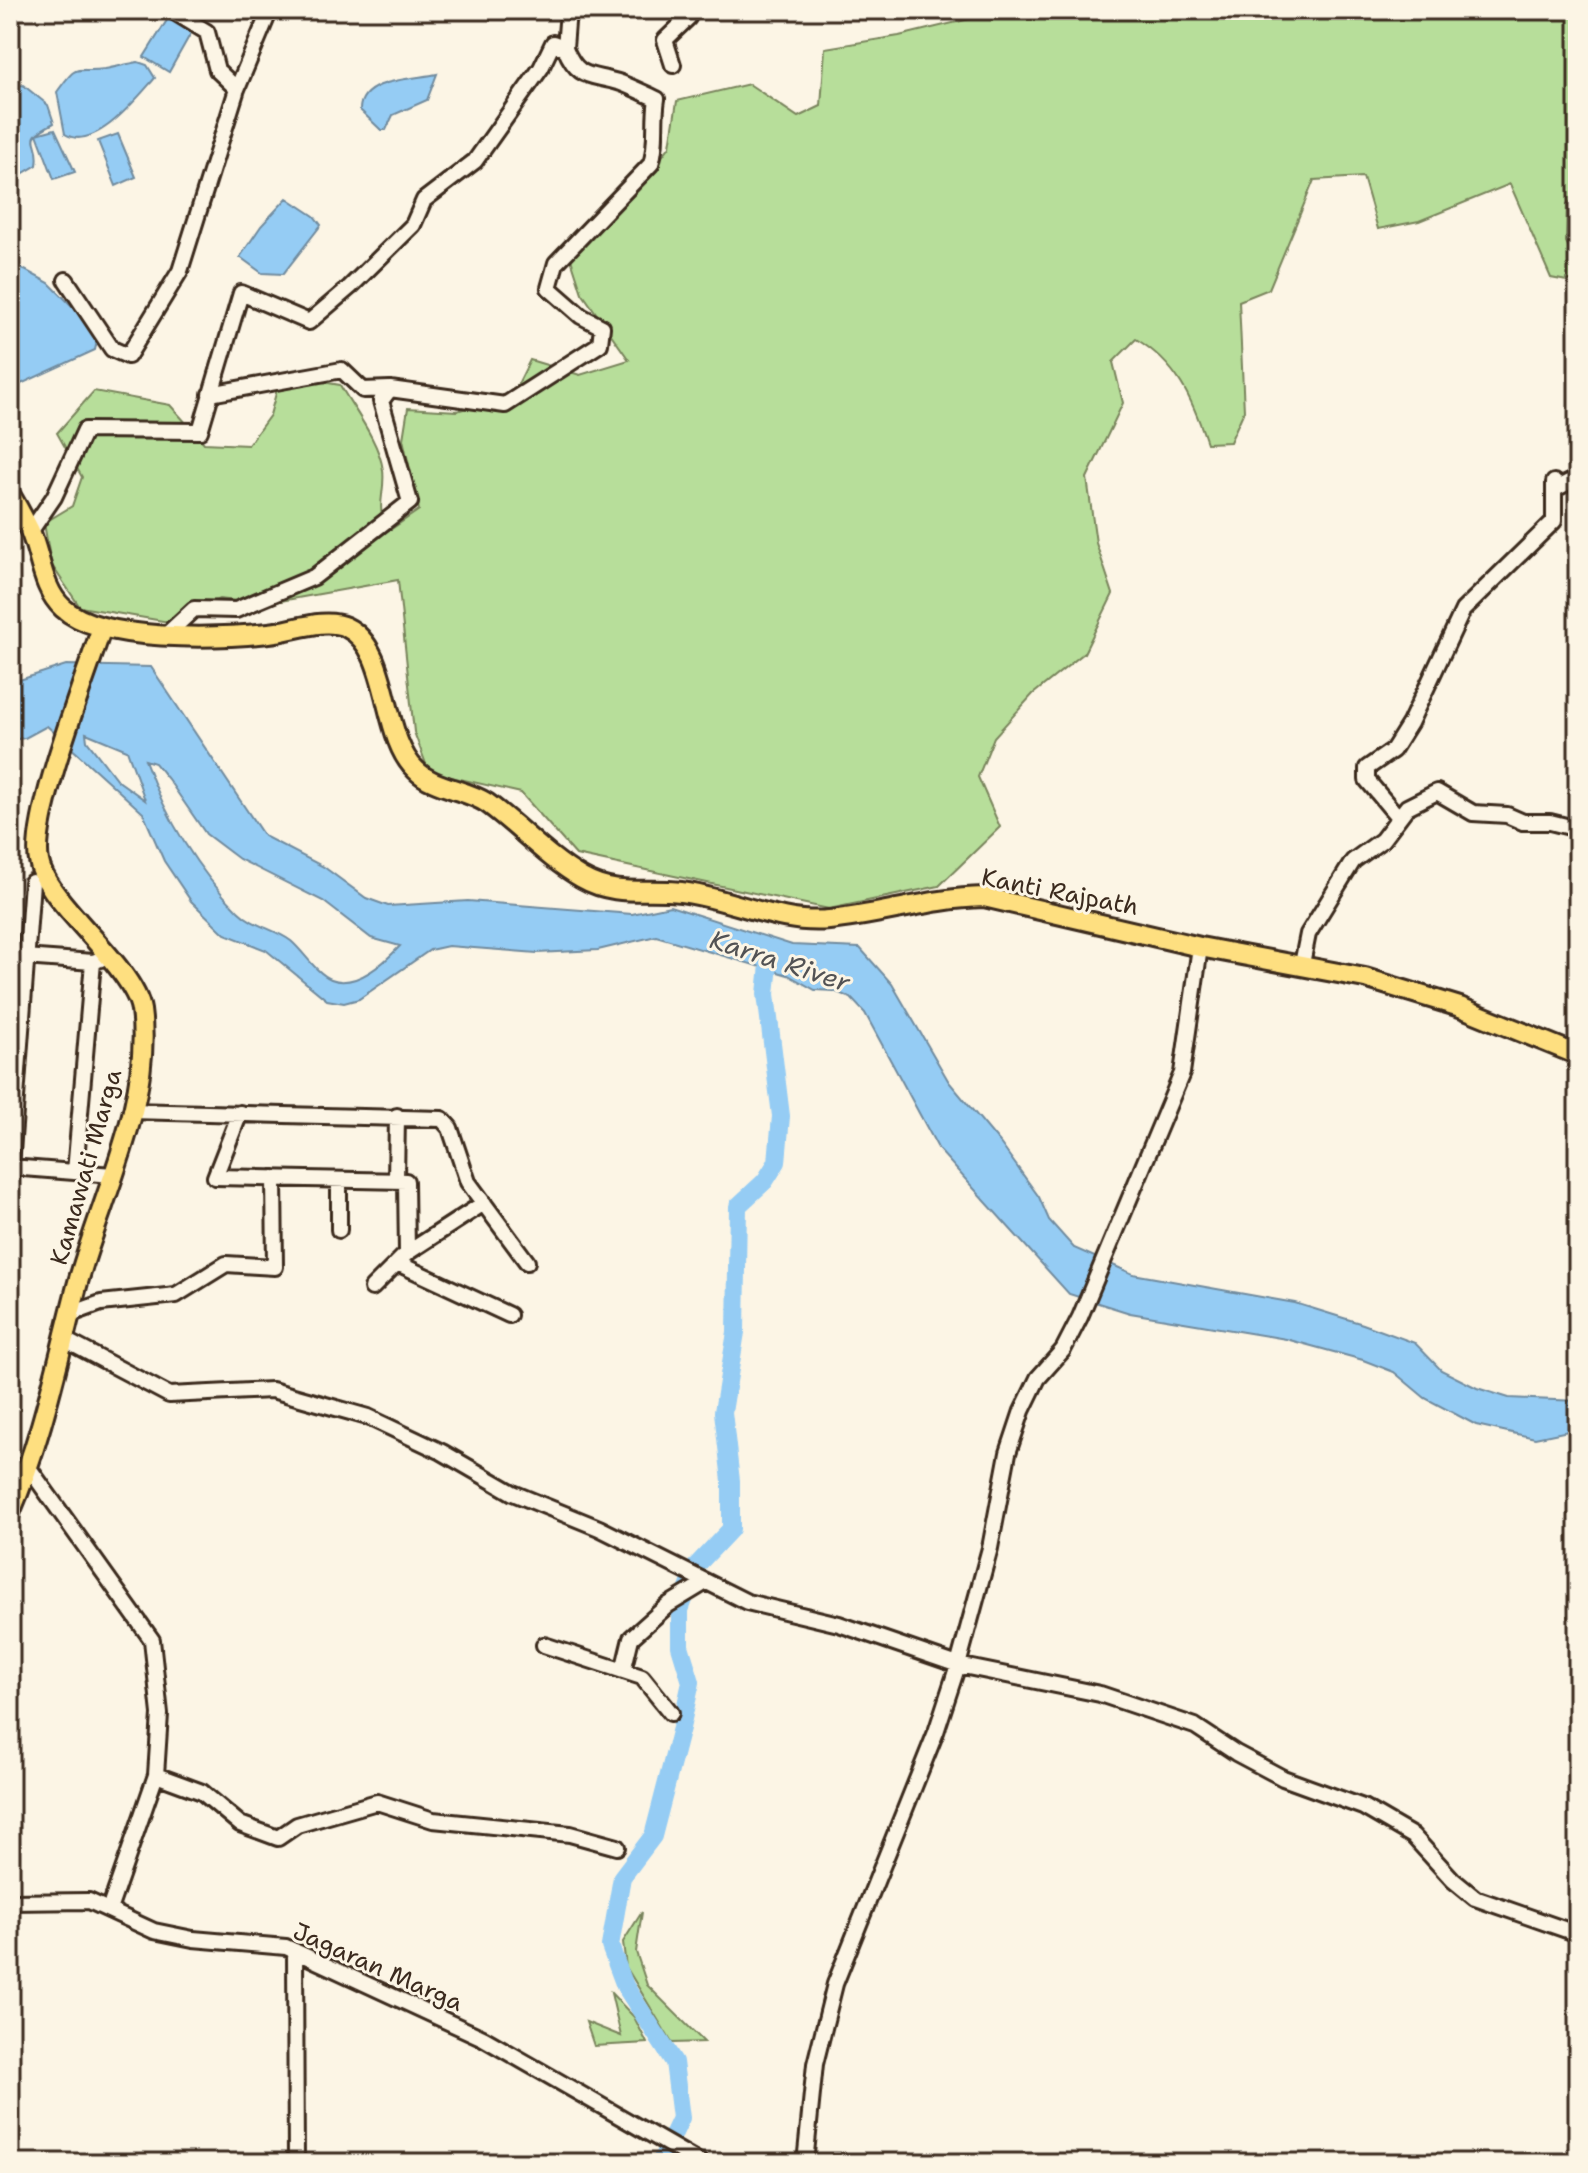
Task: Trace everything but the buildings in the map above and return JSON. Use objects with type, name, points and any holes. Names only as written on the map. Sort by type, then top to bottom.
[{"type":"main road","name":"Kanti Rajpath","points":[[10,494],[30,532],[50,591],[62,608],[83,621],[102,627],[167,634],[269,633],[334,622],[350,629],[372,654],[394,730],[415,770],[476,796],[581,878],[610,890],[680,892],[780,915],[828,921],[948,898],[984,897],[1200,947],[1365,978],[1460,1007],[1578,1055]]},
{"type":"main road","name":"Kamawati Marga","points":[[10,1513],[65,1340],[139,1080],[141,1007],[100,959],[39,862],[39,830],[102,627]]},
{"type":"street","points":[[171,10],[207,32],[217,70],[237,89]]},
{"type":"street","points":[[66,280],[112,349],[128,356],[180,271],[237,89],[270,10]]},
{"type":"street","points":[[210,394],[342,370],[363,390],[390,389],[505,405],[600,344],[602,327],[581,316],[549,288],[556,263],[651,164],[657,145],[654,119],[657,99],[619,82],[587,77],[572,64],[565,48],[568,10]]},
{"type":"street","points":[[673,65],[665,40],[688,18],[691,10]]},
{"type":"street","points":[[30,532],[54,497],[85,430],[200,431],[241,293],[309,322],[413,225],[424,200],[475,161],[541,68],[553,43],[565,48]]},
{"type":"street","points":[[167,634],[194,609],[236,610],[314,577],[410,502],[381,401],[390,389]]},
{"type":"street","points":[[1398,817],[1367,780],[1367,768],[1393,750],[1410,723],[1463,610],[1554,521],[1555,486],[1578,483]]},
{"type":"street","points":[[1302,964],[1308,934],[1353,861],[1382,840],[1398,817],[1426,794],[1437,792],[1473,813],[1507,815],[1523,822],[1550,822],[1578,829]]},
{"type":"street","points":[[10,1179],[32,882]]},
{"type":"street","points":[[805,2163],[815,2064],[835,1984],[936,1732],[958,1665],[990,1548],[1008,1453],[1022,1411],[1038,1378],[1063,1350],[1080,1317],[1182,1073],[1200,947]]},
{"type":"street","points":[[10,956],[100,959],[75,1172]]},
{"type":"street","points":[[131,1111],[442,1119],[450,1128],[468,1182],[527,1262]]},
{"type":"street","points":[[240,1113],[215,1177],[406,1181],[402,1258]]},
{"type":"street","points":[[396,1181],[397,1116]]},
{"type":"street","points":[[10,1167],[113,1175]]},
{"type":"street","points":[[71,1314],[101,1303],[176,1295],[226,1264],[275,1267],[274,1178]]},
{"type":"street","points":[[339,1180],[339,1230]]},
{"type":"street","points":[[372,1288],[402,1258],[484,1203]]},
{"type":"street","points":[[402,1258],[509,1315]]},
{"type":"street","points":[[65,1340],[169,1395],[272,1390],[368,1417],[442,1452],[518,1495],[599,1528],[747,1602],[839,1624],[958,1665],[1100,1694],[1195,1726],[1283,1778],[1363,1807],[1413,1836],[1453,1880],[1475,1898],[1578,1934]]},
{"type":"street","points":[[22,1470],[152,1640],[160,1714],[156,1775],[109,1910]]},
{"type":"street","points":[[623,1671],[631,1638],[668,1605],[703,1580]]},
{"type":"street","points":[[544,1645],[642,1677],[671,1713]]},
{"type":"street","points":[[156,1775],[202,1792],[240,1824],[278,1838],[297,1825],[377,1802],[433,1820],[570,1834],[617,1847]]},
{"type":"street","name":"Jagaran Marga","points":[[10,1902],[89,1901],[154,1931],[193,1939],[259,1943],[295,1951],[483,2038],[701,2163]]},
{"type":"street","points":[[295,1951],[296,2163]]},
{"type":"green space","points":[[981,10],[1578,10],[1578,197],[1567,204],[1566,242],[1578,263],[1578,283],[1551,278],[1510,184],[1419,221],[1378,229],[1363,177],[1314,180],[1269,289],[1239,301],[1244,411],[1230,442],[1207,443],[1189,397],[1173,371],[1136,339],[1113,362],[1123,403],[1087,478],[1096,543],[1113,594],[1084,653],[1033,694],[994,737],[978,777],[1000,827],[939,886],[829,909],[576,855],[521,793],[429,772],[414,732],[398,580],[264,604],[219,599],[169,622],[80,607],[51,564],[44,523],[72,506],[82,477],[57,433],[94,391],[170,405],[204,443],[248,445],[270,415],[281,375],[340,385],[381,459],[381,508],[390,530],[419,510],[403,439],[408,408],[457,411],[513,394],[530,360],[580,375],[629,360],[582,293],[571,259],[606,217],[633,194],[670,146],[677,101],[749,84],[798,117],[821,106],[825,48],[899,36],[978,17]]},
{"type":"green space","points":[[642,1912],[636,1952],[647,1985],[704,2042],[672,2043],[626,1967],[623,1942]]},
{"type":"green space","points":[[611,1993],[634,2017],[647,2043],[594,2046],[586,2022],[621,2036]]},
{"type":"water","points":[[169,17],[191,33],[169,72],[144,57]]},
{"type":"water","points":[[138,62],[147,65],[155,78],[127,109],[102,130],[89,136],[76,138],[65,134],[57,92],[73,72]]},
{"type":"water","points":[[437,74],[427,100],[393,115],[386,130],[381,130],[360,110],[362,99],[379,86]]},
{"type":"water","points":[[23,85],[48,105],[54,123],[35,137],[37,165],[10,181],[10,87]]},
{"type":"water","points":[[55,129],[75,172],[54,179],[37,134]]},
{"type":"water","points":[[118,134],[136,177],[116,186],[98,141]]},
{"type":"water","points":[[287,198],[314,216],[321,225],[283,274],[262,273],[240,257],[261,226]]},
{"type":"water","points":[[10,262],[49,283],[74,308],[97,341],[95,350],[10,389]]},
{"type":"water","name":"Karra River","points":[[66,665],[151,667],[264,836],[324,867],[366,898],[388,906],[468,901],[632,914],[670,906],[792,945],[860,948],[892,984],[949,1082],[1000,1143],[1039,1197],[1049,1220],[1074,1248],[1133,1274],[1295,1303],[1363,1324],[1415,1343],[1441,1370],[1477,1388],[1509,1398],[1578,1401],[1578,1429],[1535,1438],[1476,1425],[1425,1398],[1394,1372],[1363,1360],[1286,1339],[1130,1313],[1069,1294],[939,1150],[865,1013],[851,998],[834,991],[815,990],[788,975],[656,936],[598,950],[537,953],[448,946],[430,950],[359,999],[344,1003],[327,1000],[266,950],[225,934],[191,901],[164,861],[143,813],[47,726],[25,738],[10,740],[10,683]],"holes":[[[86,733],[127,750],[145,800],[117,780],[87,741]],[[145,760],[155,763],[206,834],[239,859],[323,901],[371,938],[400,946],[360,977],[341,981],[326,976],[291,941],[244,916],[223,895],[183,840]]]},
{"type":"waterway","name":"Karra River","points":[[660,2163],[681,2118],[674,2062],[625,1986],[610,1946],[622,1877],[653,1836],[691,1682],[680,1646],[680,1610],[697,1565],[731,1529],[731,1481],[723,1412],[736,1332],[738,1206],[765,1181],[777,1162],[781,1116],[766,994],[770,955]]}]
